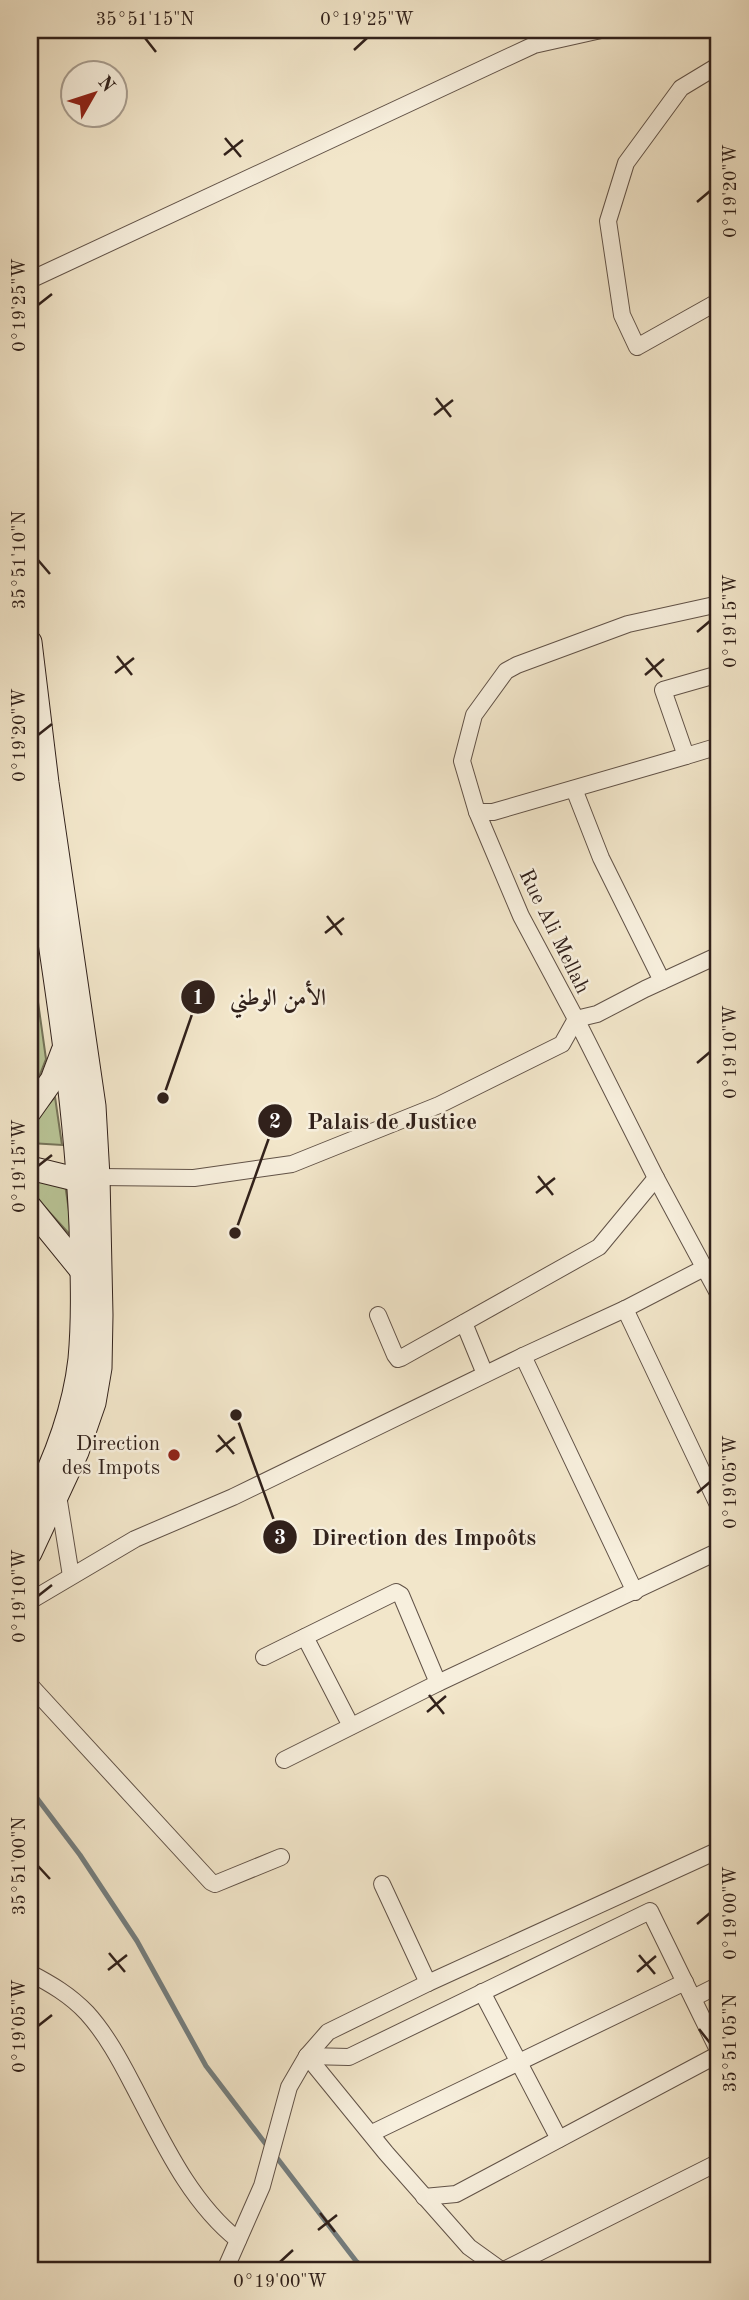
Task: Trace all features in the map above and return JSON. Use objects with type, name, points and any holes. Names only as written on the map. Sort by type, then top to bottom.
[{"type":"main road","points":[[30,642],[47,783],[94,1106],[82,1271],[80,1359],[72,1403],[47,1477],[30,1510]]},
{"type":"main road","points":[[30,809],[73,1108],[89,1178],[102,1315],[100,1368],[93,1403],[77,1452],[30,1553]]},
{"type":"main road","points":[[30,1111],[52,1080],[64,1048]]},
{"type":"main road","points":[[30,1168],[89,1178]]},
{"type":"main road","points":[[30,1207],[82,1271]]},
{"type":"street","points":[[31,281],[534,45],[601,30]]},
{"type":"street","points":[[719,65],[681,88],[626,163],[608,221],[622,315],[637,347],[719,301]]},
{"type":"street","name":"Rue Ali Mellah","points":[[89,1178],[194,1178],[292,1164],[439,1105],[562,1044],[576,1019],[521,916],[477,812],[462,761],[474,715],[506,671],[572,643],[628,624],[719,604]]},
{"type":"street","points":[[686,756],[663,690],[719,674]]},
{"type":"street","points":[[477,812],[494,812],[719,746]]},
{"type":"street","points":[[574,789],[601,858],[662,981]]},
{"type":"street","points":[[719,955],[597,1014],[576,1019],[656,1178],[719,1295]]},
{"type":"street","points":[[378,1315],[398,1359],[599,1247],[656,1178]]},
{"type":"street","points":[[30,1613],[35,1598],[135,1539],[233,1497],[625,1309],[706,1267]]},
{"type":"street","points":[[625,1309],[719,1507]]},
{"type":"street","points":[[464,1323],[485,1374]]},
{"type":"street","points":[[523,1356],[635,1592]]},
{"type":"street","points":[[58,1494],[71,1576]]},
{"type":"street","points":[[284,1760],[438,1683],[719,1551]]},
{"type":"street","points":[[264,1657],[398,1593],[438,1683]]},
{"type":"street","points":[[304,1637],[351,1726]]},
{"type":"street","points":[[30,1685],[211,1882],[215,1884],[281,1857]]},
{"type":"street","points":[[225,2270],[262,2186],[289,2087],[307,2056],[328,2032],[428,1983],[719,1850]]},
{"type":"street","points":[[382,1884],[428,1983]]},
{"type":"street","points":[[307,2056],[349,2057],[650,1911],[719,2053],[456,2194],[424,2197]]},
{"type":"street","points":[[30,1973],[62,1990],[87,2013],[120,2062],[187,2183],[222,2227],[239,2240]]},
{"type":"street","points":[[372,2133],[685,1982]]},
{"type":"street","points":[[693,1998],[719,1985]]},
{"type":"street","points":[[482,1992],[559,2139]]},
{"type":"street","points":[[307,2056],[469,2247],[503,2270],[719,2162]]},
{"type":"green space","points":[[30,945],[46,1059],[30,1100]]},
{"type":"green space","points":[[55,1097],[62,1145],[30,1143],[30,1125]]},
{"type":"green space","points":[[30,1181],[65,1184],[73,1238],[30,1191]]},
{"type":"waterway","points":[[30,1789],[80,1855],[137,1941],[206,2066],[268,2147]]},
{"type":"waterway","points":[[274,2154],[356,2261],[366,2270]]},
{"type":"place","name":"الأمن الوطني","points":[[163,1098]]},
{"type":"place","name":"Palais de Justice","points":[[235,1233]]},
{"type":"place","name":"Direction des Impoôts","points":[[236,1415]]},
{"type":"place","name":"Direction des Impots","points":[[174,1455]]}]
